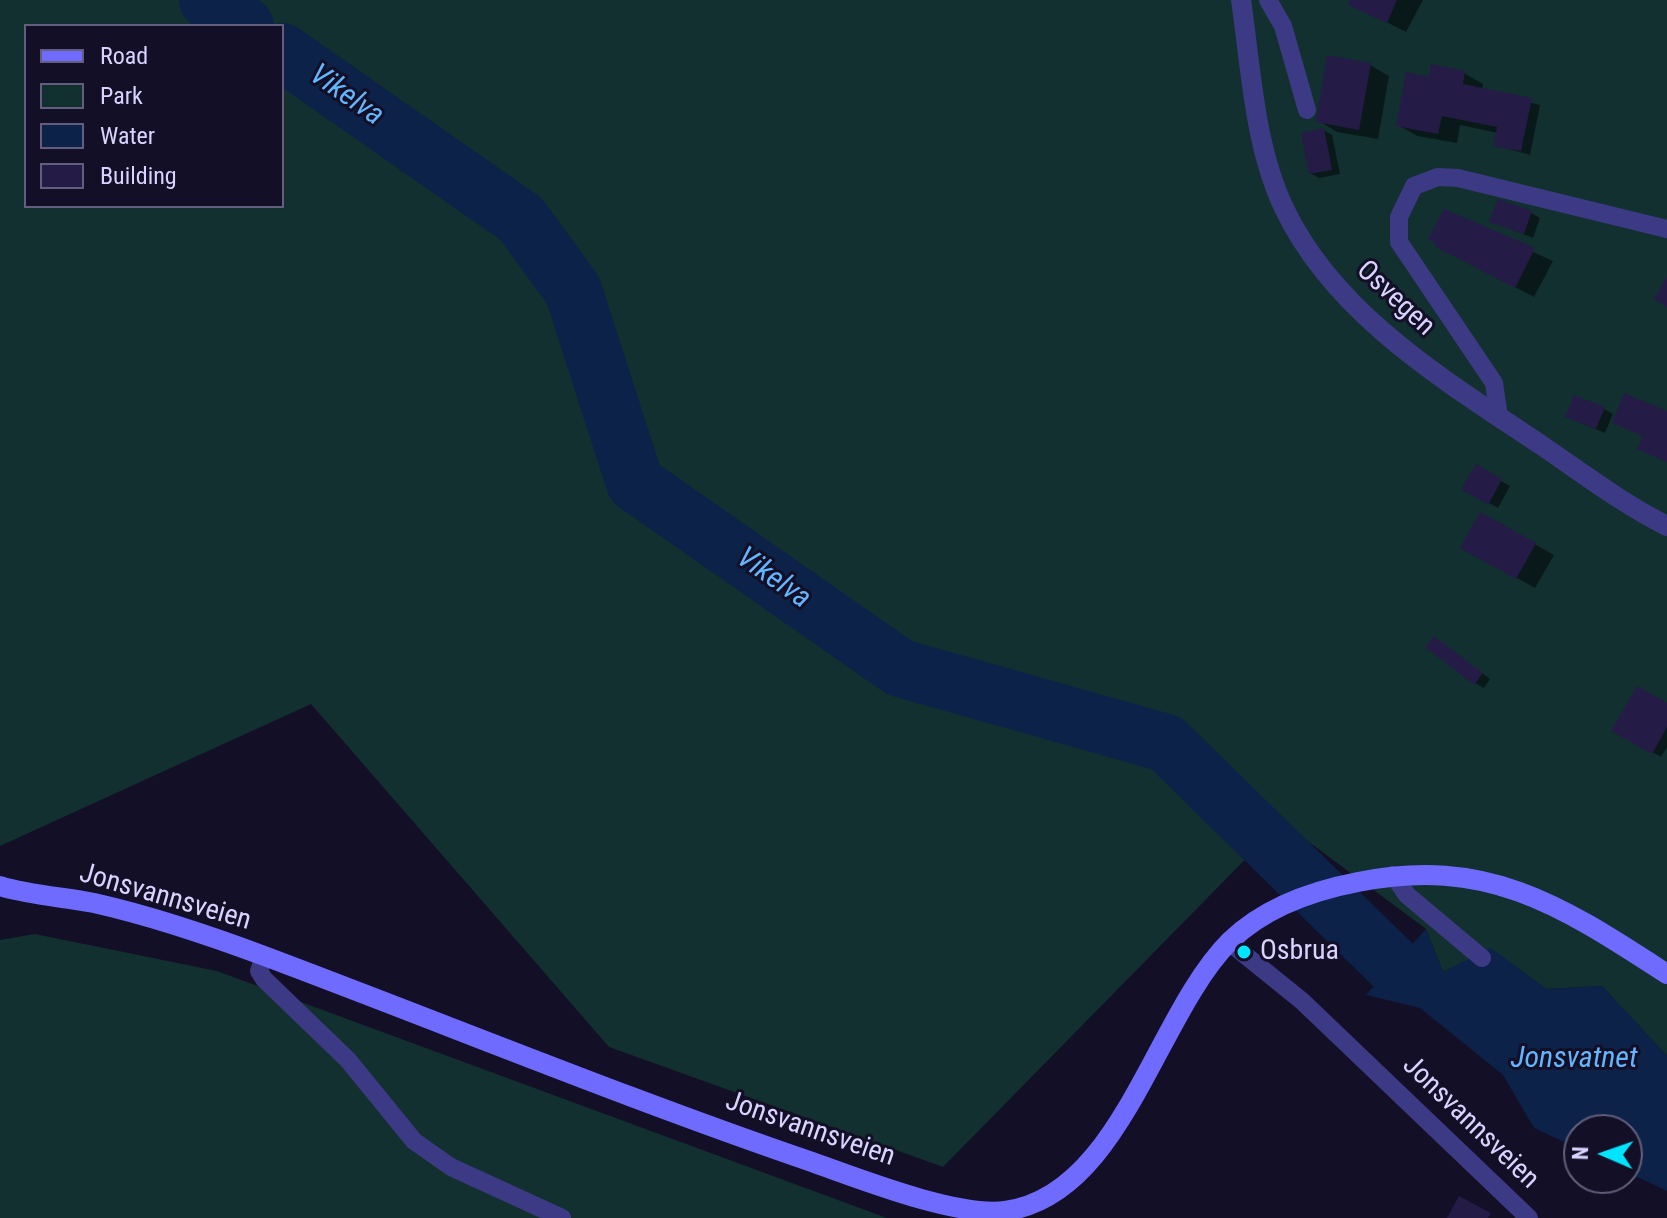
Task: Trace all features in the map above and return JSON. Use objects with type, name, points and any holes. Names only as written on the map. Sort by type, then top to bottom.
[{"type":"main road","name":"Jonsvannsveien","points":[[1,887],[128,911],[264,956],[566,1073],[821,1166],[935,1201],[1001,1212],[1035,1205],[1087,1166],[1118,1122],[1187,994],[1229,942],[1272,910],[1341,885],[1393,875],[1460,875],[1509,886],[1611,938],[1667,974]]},
{"type":"street","name":"Osvegen","points":[[1241,0],[1268,159],[1283,206],[1306,247],[1336,284],[1391,338],[1618,499],[1667,526]]},
{"type":"lane","points":[[1268,0],[1283,26],[1307,110]]},
{"type":"lane","points":[[1499,417],[1494,383],[1399,242],[1399,217],[1414,186],[1438,177],[1458,178],[1667,229]]},
{"type":"lane","points":[[1393,875],[1407,895],[1482,958]]},
{"type":"lane","name":"Jonsvannsveien","points":[[1229,942],[1302,1001],[1529,1218]]},
{"type":"lane","name":"Jonsvannsveien","points":[[264,956],[259,971],[264,979],[348,1060],[414,1141],[451,1167],[562,1218]]},
{"type":"green space","points":[[0,0],[1667,0],[1667,1056],[1602,986],[1546,989],[1491,949],[1443,972],[1426,929],[1282,822],[943,1167],[609,1047],[311,704],[0,846]]},
{"type":"green space","points":[[35,934],[217,971],[887,1218],[0,1218],[0,940]]},
{"type":"water","name":"Jonsvatnet","points":[[1426,929],[1443,972],[1491,948],[1546,989],[1602,986],[1667,1056],[1667,1191],[1643,1180],[1643,1114],[1563,1114],[1563,1142],[1534,1128],[1503,1075],[1420,1008],[1366,995]]},
{"type":"building","points":[[1350,0],[1397,0],[1387,23],[1348,5]]},
{"type":"building","points":[[1327,55],[1371,63],[1359,130],[1316,122]]},
{"type":"building","points":[[1431,64],[1465,71],[1463,84],[1532,98],[1521,151],[1493,146],[1497,127],[1442,116],[1438,134],[1396,126],[1406,72],[1429,77]]},
{"type":"building","points":[[1324,128],[1332,170],[1309,174],[1301,133]]},
{"type":"building","points":[[1498,199],[1532,211],[1524,234],[1489,222]]},
{"type":"building","points":[[1444,209],[1535,248],[1515,288],[1434,246],[1436,243],[1428,239]]},
{"type":"building","points":[[1667,276],[1667,307],[1654,299]]},
{"type":"building","points":[[1624,393],[1667,411],[1667,462],[1637,449],[1643,436],[1612,423]]},
{"type":"building","points":[[1574,395],[1605,407],[1596,429],[1565,417]]},
{"type":"building","points":[[1476,464],[1502,479],[1488,505],[1461,489]]},
{"type":"building","points":[[1480,512],[1536,543],[1516,579],[1460,548]]},
{"type":"building","points":[[1434,636],[1483,673],[1474,685],[1425,647]]},
{"type":"building","points":[[1637,686],[1667,703],[1667,727],[1652,754],[1611,731]]},
{"type":"building","points":[[1459,1196],[1491,1213],[1488,1218],[1447,1218]]},
{"type":"waterway","name":"Vikelva","points":[[208,0],[242,24]]},
{"type":"waterway","name":"Vikelva","points":[[284,53],[521,219],[573,290],[635,483],[900,668],[1166,743],[1393,965]]},
{"type":"place","name":"Osbrua","points":[[1244,952]]}]
